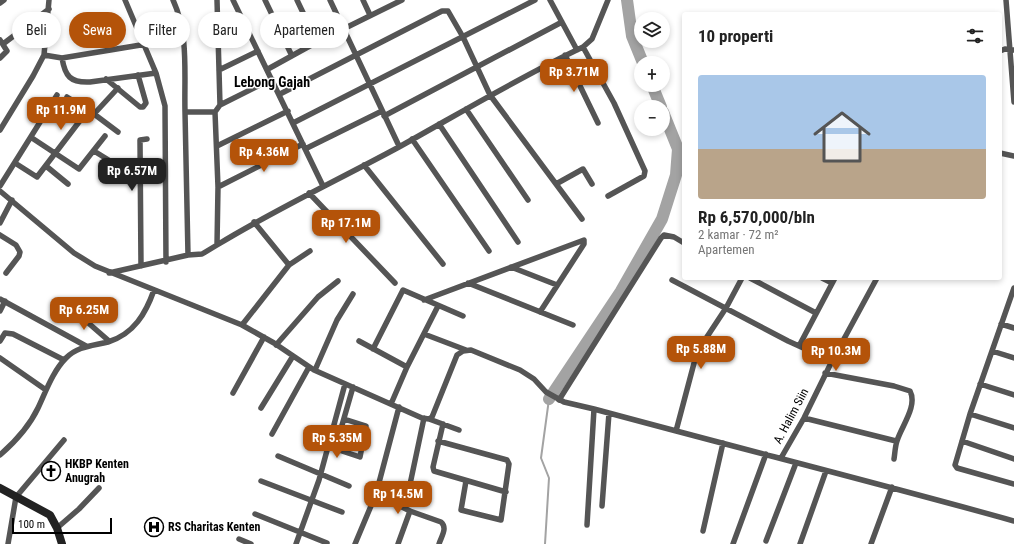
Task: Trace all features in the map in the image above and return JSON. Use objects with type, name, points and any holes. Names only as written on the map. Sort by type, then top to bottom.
[{"type":"street","points":[[0,3],[4,0]]},
{"type":"street","points":[[0,130],[44,55],[49,0]]},
{"type":"street","points":[[125,0],[134,21]]},
{"type":"street","points":[[173,0],[178,12]]},
{"type":"street","points":[[217,0],[220,105]]},
{"type":"street","points":[[233,0],[268,69],[323,186]]},
{"type":"street","points":[[265,0],[292,56]]},
{"type":"street","points":[[297,0],[303,12]]},
{"type":"street","points":[[330,0],[336,12]]},
{"type":"street","points":[[363,0],[370,15]]},
{"type":"street","points":[[349,26],[394,2],[402,0]]},
{"type":"street","points":[[294,124],[535,0]]},
{"type":"street","points":[[550,0],[577,50]]},
{"type":"street","points":[[109,273],[166,262],[188,255],[204,254],[254,222],[364,165],[490,95],[584,47],[590,42],[608,0]]},
{"type":"street","points":[[1006,0],[1012,50],[1014,102]]},
{"type":"street","points":[[0,58],[7,51],[2,42],[49,9]]},
{"type":"street","points":[[280,94],[444,10],[450,12],[490,95],[582,218]]},
{"type":"street","points":[[218,186],[304,146],[383,114],[562,22]]},
{"type":"street","points":[[349,40],[399,146]]},
{"type":"street","points":[[44,55],[62,58],[134,47]]},
{"type":"street","points":[[584,47],[614,103],[645,171],[644,176],[608,196]]},
{"type":"street","points":[[145,48],[156,72],[166,109],[164,142],[166,262]]},
{"type":"street","points":[[183,48],[188,255]]},
{"type":"street","points":[[268,69],[306,48]]},
{"type":"street","points":[[1002,52],[1012,50]]},
{"type":"street","points":[[219,70],[258,51]]},
{"type":"street","points":[[566,55],[598,123]]},
{"type":"street","points":[[62,58],[64,70],[73,79],[84,82],[156,72]]},
{"type":"street","points":[[106,79],[140,107],[145,107],[146,103],[138,75]]},
{"type":"street","points":[[217,245],[218,186],[215,112],[220,105],[272,79]]},
{"type":"street","points":[[94,114],[118,88]]},
{"type":"street","points":[[0,186],[32,138],[57,95]]},
{"type":"street","points":[[67,97],[94,114],[118,132]]},
{"type":"street","points":[[466,109],[528,200]]},
{"type":"street","points":[[217,146],[288,111]]},
{"type":"street","points":[[185,112],[215,112]]},
{"type":"street","points":[[15,163],[36,177],[82,118]]},
{"type":"street","points":[[440,124],[518,242]]},
{"type":"street","points":[[32,138],[79,169],[106,136]]},
{"type":"street","points":[[141,266],[140,140],[147,139]]},
{"type":"street","points":[[412,139],[489,251]]},
{"type":"street","points":[[94,151],[115,164]]},
{"type":"street","points":[[1002,153],[1014,156]]},
{"type":"street","points":[[364,165],[444,264]]},
{"type":"street","points":[[46,166],[68,184]]},
{"type":"street","points":[[556,184],[582,169],[592,184]]},
{"type":"street","points":[[0,191],[80,257],[109,273],[242,325],[264,337],[315,370],[391,404],[459,430]]},
{"type":"street","points":[[309,193],[395,282]]},
{"type":"street","points":[[0,223],[12,200]]},
{"type":"street","points":[[254,222],[289,265]]},
{"type":"street","points":[[0,235],[16,245],[20,252],[19,256],[6,273]]},
{"type":"street","points":[[559,400],[661,238],[664,235],[668,235],[682,242]]},
{"type":"street","points":[[424,300],[584,240],[585,243],[540,312]]},
{"type":"street","points":[[242,325],[289,265],[310,251]]},
{"type":"street","points":[[512,267],[557,285]]},
{"type":"street","points":[[672,280],[799,346],[832,361]]},
{"type":"street","points":[[676,431],[697,352],[726,308],[741,280]]},
{"type":"street","points":[[754,280],[816,313]]},
{"type":"street","name":"A. Halim Siin","points":[[781,458],[804,418],[825,373],[876,280]]},
{"type":"street","points":[[276,345],[314,301],[338,281]]},
{"type":"street","points":[[799,346],[833,281]]},
{"type":"street","points":[[468,283],[573,325]]},
{"type":"street","points":[[1014,288],[1013,296],[1001,324],[980,384],[955,465],[957,468],[1014,484]]},
{"type":"street","points":[[0,454],[24,431],[38,409],[46,390],[64,360],[74,351],[86,346],[109,341],[125,332],[142,318],[154,290]]},
{"type":"street","points":[[373,349],[402,290],[463,316]]},
{"type":"street","points":[[315,370],[337,320],[353,294]]},
{"type":"street","points":[[0,311],[3,300],[86,346]]},
{"type":"street","points":[[391,404],[407,367],[438,306]]},
{"type":"street","points":[[70,307],[109,341]]},
{"type":"street","points":[[1001,324],[1014,328]]},
{"type":"street","points":[[0,341],[5,333],[13,334],[64,360]]},
{"type":"street","points":[[424,334],[467,350],[473,350],[520,370],[534,379],[546,392],[559,400],[572,405],[594,409],[826,471],[892,487],[1014,521]]},
{"type":"street","points":[[233,393],[264,337]]},
{"type":"street","points":[[359,341],[407,367]]},
{"type":"street","points":[[398,544],[408,510],[427,418],[443,390],[456,356],[467,350]]},
{"type":"street","points":[[992,351],[1014,358]]},
{"type":"street","points":[[261,408],[293,356]]},
{"type":"street","points":[[0,358],[46,390]]},
{"type":"street","points":[[272,434],[309,367]]},
{"type":"street","points":[[825,373],[894,386],[910,391],[911,407],[896,441],[894,460]]},
{"type":"street","points":[[296,544],[321,473],[346,384]]},
{"type":"street","points":[[980,384],[1014,394]]},
{"type":"street","points":[[344,419],[366,427],[360,457],[336,448],[344,419],[353,387]]},
{"type":"street","points":[[356,544],[376,494],[399,407]]},
{"type":"street","points":[[587,525],[594,409]]},
{"type":"street","points":[[602,506],[609,413]]},
{"type":"street","points":[[970,414],[1014,428]]},
{"type":"street","points":[[804,418],[896,441]]},
{"type":"street","points":[[443,424],[438,441],[433,470],[438,473],[506,492]]},
{"type":"street","points":[[8,544],[16,497],[64,440]]},
{"type":"street","points":[[438,441],[507,460],[509,464],[501,520],[470,513],[460,509],[466,481]]},
{"type":"street","points":[[962,441],[1014,458]]},
{"type":"street","points":[[703,531],[723,443]]},
{"type":"street","points":[[732,544],[766,454]]},
{"type":"street","points":[[278,456],[349,486]]},
{"type":"street","points":[[766,541],[796,463]]},
{"type":"street","points":[[800,544],[826,471]]},
{"type":"street","points":[[261,481],[342,512]]},
{"type":"street","points":[[871,544],[892,487]]},
{"type":"street","points":[[0,488],[50,515],[57,528],[62,544]]},
{"type":"street","points":[[57,528],[79,509],[99,488]]},
{"type":"street","points":[[376,494],[408,510],[441,522],[445,528],[439,544]]},
{"type":"street","points":[[255,514],[327,543]]},
{"type":"street","points":[[239,539],[251,544]]},
{"type":"waterway","points":[[627,0],[632,36],[640,56]]},
{"type":"waterway","points":[[655,92],[658,100]]},
{"type":"waterway","points":[[549,399],[621,291],[662,219],[676,175],[678,149],[670,129]]},
{"type":"waterway","points":[[545,544],[549,478],[541,458],[549,399]]},
{"type":"place","name":"HKBP Kenten Anugrah","points":[[51,471]]},
{"type":"place","name":"RS Charitas Kenten","points":[[154,527]]},
{"type":"district","name":"Lebong Gajah","points":[[272,82]]}]
